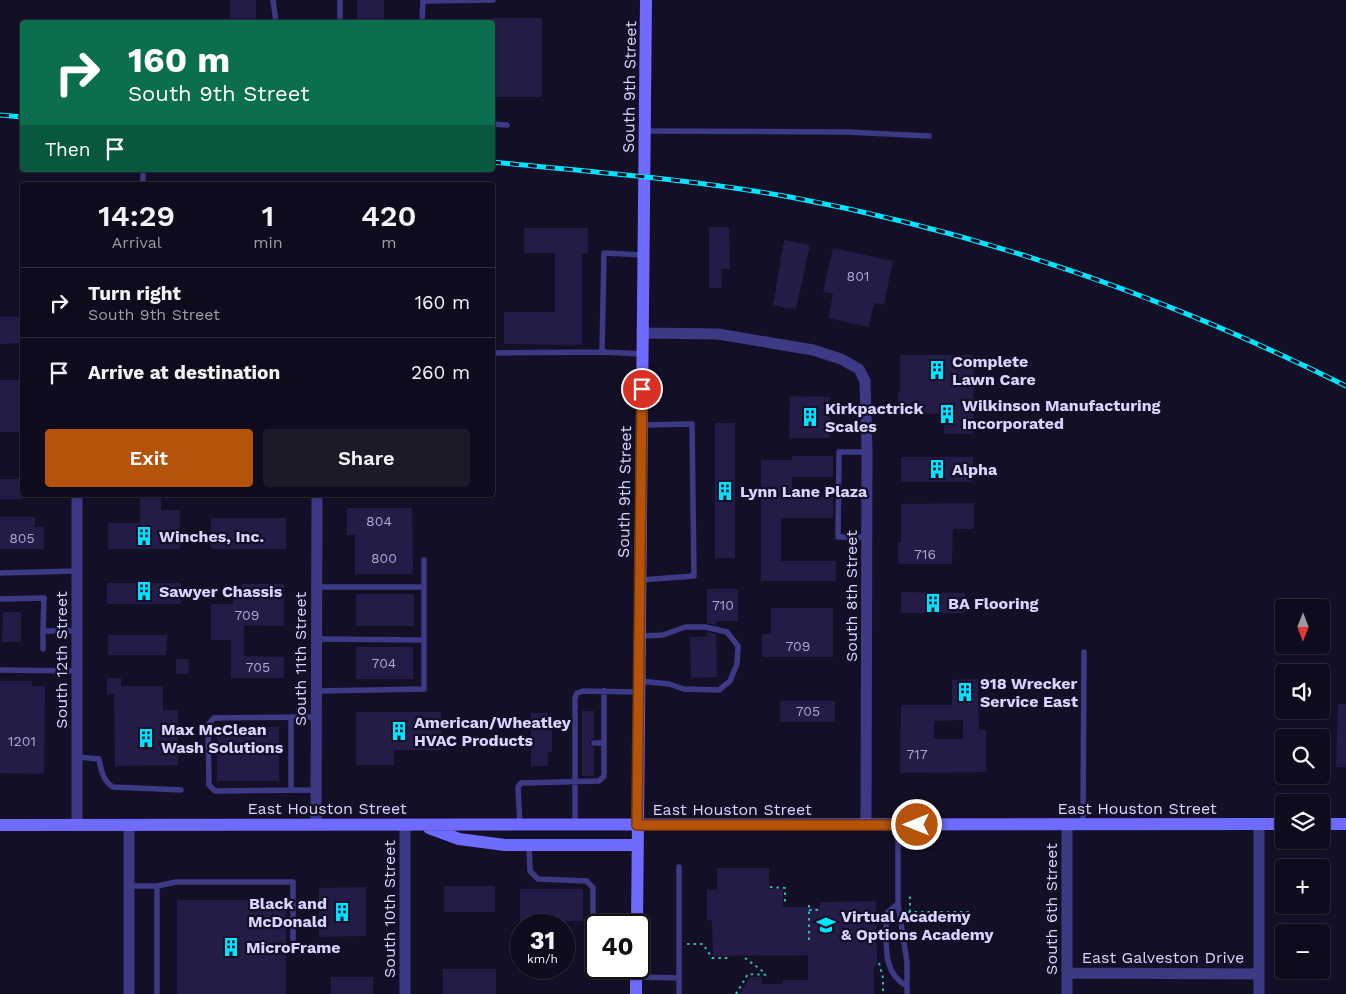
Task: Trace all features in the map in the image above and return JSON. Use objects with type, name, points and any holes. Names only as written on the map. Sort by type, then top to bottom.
[{"type":"street","name":"South 9th Street","points":[[637,914],[646,0]]},
{"type":"street","name":"South 8th Street","points":[[642,333],[718,334],[776,343],[831,355],[859,369],[865,381],[867,390],[866,825]]},
{"type":"street","name":"South 12th Street","points":[[77,497],[77,824]]},
{"type":"street","name":"South 11th Street","points":[[316,824],[317,497]]},
{"type":"street","name":"South 6th Street","points":[[1067,824],[1067,994]]},
{"type":"street","points":[[1259,824],[1259,994]]},
{"type":"street","name":"East Houston Street","points":[[0,825],[1275,824]]},
{"type":"street","points":[[1330,824],[1346,824]]},
{"type":"street","points":[[129,825],[129,994]]},
{"type":"street","name":"South 10th Street","points":[[405,825],[405,994]]},
{"type":"street","points":[[422,825],[459,839],[505,845],[637,845]]},
{"type":"street","name":"East Galveston Drive","points":[[1067,973],[1259,974]]},
{"type":"street","points":[[636,979],[636,994]]},
{"type":"lane","points":[[273,0],[276,20]]},
{"type":"lane","points":[[340,0],[340,20]]},
{"type":"lane","points":[[422,20],[423,0],[493,0]]},
{"type":"lane","points":[[495,124],[507,125]]},
{"type":"lane","points":[[645,131],[857,132],[929,136]]},
{"type":"lane","points":[[143,173],[143,182]]},
{"type":"lane","points":[[602,352],[604,253],[644,254]]},
{"type":"lane","points":[[495,352],[642,354]]},
{"type":"lane","points":[[640,580],[694,576],[692,424],[641,425]]},
{"type":"lane","points":[[867,452],[839,452],[838,537],[867,537]]},
{"type":"lane","points":[[317,691],[424,689],[424,560]]},
{"type":"lane","points":[[0,573],[77,571]]},
{"type":"lane","points":[[317,587],[424,587]]},
{"type":"lane","points":[[0,599],[44,598],[43,649]]},
{"type":"lane","points":[[575,825],[575,781],[579,744],[575,698],[577,693],[669,684],[684,689],[719,690],[730,681],[737,664],[738,646],[727,632],[705,627],[685,627],[663,634],[639,636]]},
{"type":"lane","points":[[43,631],[77,631]]},
{"type":"lane","points":[[317,639],[424,640]]},
{"type":"lane","points":[[1083,824],[1084,652]]},
{"type":"lane","points":[[0,670],[78,671]]},
{"type":"lane","points":[[520,825],[518,787],[521,783],[599,781],[603,779],[604,691]]},
{"type":"lane","points":[[291,717],[291,790]]},
{"type":"lane","points":[[316,717],[214,718],[208,724],[210,785],[215,791],[316,790]]},
{"type":"lane","points":[[594,743],[604,743]]},
{"type":"lane","points":[[78,757],[99,759],[101,772],[108,784],[114,788],[181,790]]},
{"type":"lane","points":[[898,825],[898,904],[906,948],[907,994]]},
{"type":"lane","points":[[529,845],[530,871],[538,879],[587,881],[593,888],[593,914]]},
{"type":"lane","points":[[679,867],[679,994]]},
{"type":"lane","points":[[129,886],[156,886],[176,882],[293,882],[293,943]]},
{"type":"lane","points":[[156,886],[157,994]]},
{"type":"lane","points":[[898,904],[888,912],[886,917],[887,964],[899,982],[907,986]]},
{"type":"lane","points":[[650,974],[679,978]]},
{"type":"path","points":[[770,887],[785,888],[785,905]]},
{"type":"path","points":[[910,895],[910,912]]},
{"type":"path","points":[[809,905],[809,944]]},
{"type":"path","points":[[809,910],[818,910]]},
{"type":"path","points":[[904,912],[973,912]]},
{"type":"path","points":[[679,944],[703,944],[712,958],[731,958]]},
{"type":"path","points":[[736,994],[748,974],[767,975],[745,958]]},
{"type":"path","points":[[879,958],[883,978],[883,994]]},
{"type":"building","points":[[230,0],[256,0],[256,20],[230,20]]},
{"type":"building","points":[[357,0],[384,0],[384,20],[357,20]]},
{"type":"building","points":[[492,18],[542,18],[542,97],[495,97],[495,20],[492,20]]},
{"type":"building","points":[[709,227],[729,227],[730,269],[721,269],[722,288],[709,288]]},
{"type":"building","points":[[524,228],[588,228],[588,253],[582,253],[582,345],[504,344],[504,312],[555,312],[555,253],[524,253]]},
{"type":"building","points":[[784,240],[810,245],[796,309],[773,305]]},
{"type":"building","points":[[833,248],[893,261],[884,305],[874,303],[869,327],[828,318],[833,294],[823,292]]},
{"type":"building","points":[[0,317],[20,317],[20,343],[0,344]]},
{"type":"building","points":[[900,355],[974,355],[973,434],[944,434],[944,414],[898,413]]},
{"type":"building","points":[[0,380],[20,380],[20,432],[0,432]]},
{"type":"building","name":"Kirkpactrick Scales","points":[[790,396],[830,397],[830,438],[789,438]]},
{"type":"building","name":"Lynn Lane Plaza","points":[[715,423],[735,423],[735,558],[715,558]]},
{"type":"building","points":[[792,456],[833,456],[833,477],[792,477],[792,497],[833,497],[833,518],[781,518],[781,561],[836,561],[836,581],[761,581],[761,460],[792,460]]},
{"type":"building","name":"Alpha","points":[[901,457],[973,457],[973,482],[901,482]]},
{"type":"building","points":[[0,479],[20,479],[20,497],[22,499],[0,499]]},
{"type":"building","name":"Winches, Inc.","points":[[140,497],[161,497],[161,510],[180,510],[180,549],[108,549],[108,523],[140,523]]},
{"type":"building","points":[[974,503],[974,529],[953,529],[952,564],[898,564],[898,543],[901,543],[901,504]]},
{"type":"building","points":[[347,508],[412,508],[413,574],[355,574],[355,535],[347,535]]},
{"type":"building","points":[[0,517],[35,517],[35,527],[44,527],[44,549],[0,549]]},
{"type":"building","points":[[211,518],[286,518],[286,549],[211,549]]},
{"type":"building","name":"Sawyer Chassis","points":[[107,583],[181,583],[181,604],[107,604]]},
{"type":"building","points":[[242,584],[284,584],[284,626],[244,625],[244,656],[284,657],[284,678],[231,678],[231,640],[211,640],[211,604],[233,604],[233,598],[242,598]]},
{"type":"building","points":[[707,589],[738,589],[738,621],[716,621],[716,625],[707,623]]},
{"type":"building","name":"BA Flooring","points":[[901,592],[965,593],[965,613],[901,613]]},
{"type":"building","points":[[356,594],[414,594],[414,626],[356,626]]},
{"type":"building","points":[[771,608],[833,608],[833,657],[762,657],[762,634],[771,634]]},
{"type":"building","points":[[3,612],[21,612],[21,642],[2,642]]},
{"type":"building","points":[[707,632],[716,634],[717,677],[691,678],[690,637],[707,637]]},
{"type":"building","points":[[108,635],[167,635],[166,655],[108,655]]},
{"type":"building","points":[[356,647],[413,647],[413,679],[356,679]]},
{"type":"building","points":[[176,659],[189,659],[188,674],[176,674]]},
{"type":"building","name":"Max McClean Wash Solutions","points":[[107,678],[121,678],[121,686],[163,686],[163,710],[178,710],[178,765],[115,766],[114,694],[107,694]]},
{"type":"building","points":[[978,679],[979,730],[986,730],[986,772],[900,773],[901,705],[952,705],[952,680]],"holes":[[[963,720],[963,739],[934,739],[934,721]]]},
{"type":"building","points":[[0,681],[32,681],[32,686],[45,686],[44,774],[0,773]]},
{"type":"building","points":[[780,701],[835,701],[835,722],[780,722]]},
{"type":"building","points":[[1338,704],[1346,704],[1346,767],[1336,767]]},
{"type":"building","points":[[582,711],[594,711],[594,738],[589,743],[594,748],[594,776],[582,776]]},
{"type":"building","name":"American/Wheatley HVAC Products","points":[[356,712],[441,712],[441,750],[394,750],[394,765],[356,765]]},
{"type":"building","points":[[531,713],[548,713],[548,726],[552,726],[552,752],[548,752],[548,766],[531,766]]},
{"type":"building","points":[[217,727],[279,727],[279,781],[217,781]]},
{"type":"building","points":[[717,868],[769,868],[769,889],[783,889],[783,907],[820,907],[820,902],[876,901],[877,966],[874,966],[874,994],[740,994],[750,977],[762,977],[762,984],[783,984],[783,980],[808,980],[808,955],[713,956],[712,920],[707,921],[707,890],[717,890]]},
{"type":"building","points":[[444,886],[495,886],[495,912],[444,912]]},
{"type":"building","name":"Black and McDonald","points":[[366,887],[366,936],[319,937],[319,888]]},
{"type":"building","points":[[520,889],[583,889],[583,921],[575,921],[575,914],[520,914]]},
{"type":"building","name":"MicroFrame","points":[[177,900],[286,900],[286,994],[177,994]]},
{"type":"building","points":[[443,969],[496,969],[496,994],[443,994]]},
{"type":"building","points":[[331,977],[373,977],[373,994],[331,994]]},
{"type":"railway","points":[[0,115],[20,117]]},
{"type":"railway","points":[[495,162],[716,185],[790,197],[934,229],[1004,249],[1144,297],[1212,324],[1346,386]]},
{"type":"place","name":"Complete Lawn Care","points":[[937,370]]},
{"type":"place","name":"Wilkinson Manufacturing Incorporated","points":[[947,414]]},
{"type":"place","name":"Kirkpactrick Scales","points":[[810,417]]},
{"type":"place","name":"Alpha","points":[[937,469]]},
{"type":"place","name":"Lynn Lane Plaza","points":[[725,491]]},
{"type":"place","name":"Winches, Inc.","points":[[144,536]]},
{"type":"place","name":"Sawyer Chassis","points":[[144,591]]},
{"type":"place","name":"BA Flooring","points":[[933,603]]},
{"type":"place","name":"918 Wrecker Service East","points":[[965,692]]},
{"type":"place","name":"American/Wheatley HVAC Products","points":[[399,731]]},
{"type":"place","name":"Max McClean Wash Solutions","points":[[146,738]]},
{"type":"place","name":"Black and McDonald","points":[[342,912]]},
{"type":"place","name":"Virtual Academy & Options Academy","points":[[826,925]]},
{"type":"place","name":"MicroFrame","points":[[231,947]]},
{"type":"route","points":[[642,389],[637,825],[917,825]]}]
